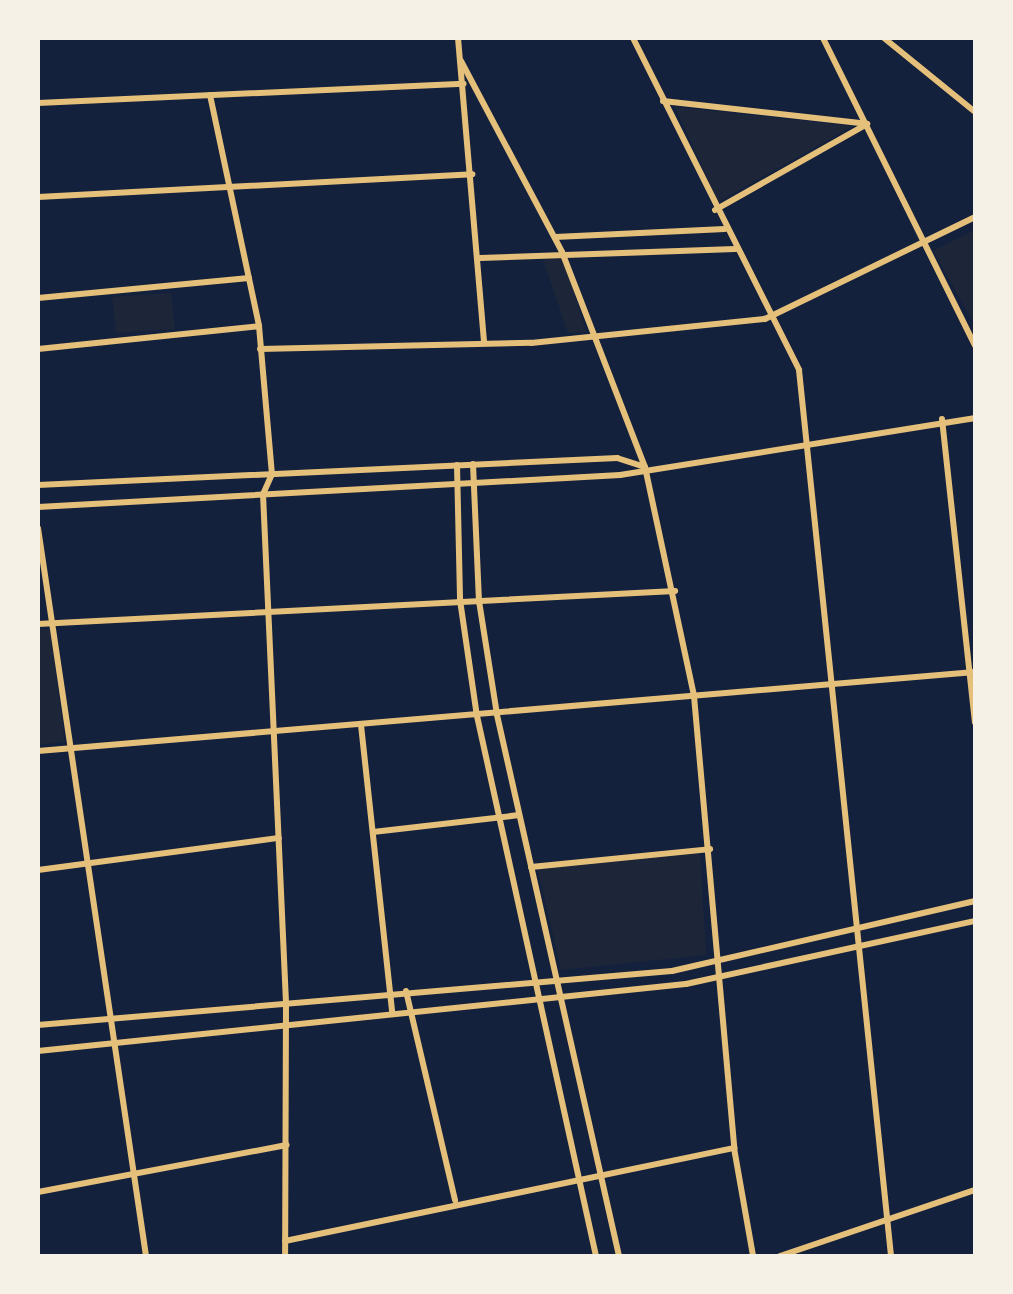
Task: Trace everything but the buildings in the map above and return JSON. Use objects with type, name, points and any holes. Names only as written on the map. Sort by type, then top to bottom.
[{"type":"street","points":[[458,38],[480,258],[484,343]]},
{"type":"street","points":[[633,38],[735,249],[777,314],[799,370],[891,1256]]},
{"type":"street","points":[[823,38],[975,345]]},
{"type":"street","points":[[884,38],[974,110],[975,118]]},
{"type":"street","points":[[461,61],[562,252],[645,467],[675,591],[694,696],[710,849],[734,1148],[753,1256]]},
{"type":"street","points":[[38,103],[464,84]]},
{"type":"street","points":[[210,95],[259,326],[272,474],[263,494],[286,1003],[285,1256]]},
{"type":"street","points":[[663,101],[867,124]]},
{"type":"street","points":[[715,210],[867,124]]},
{"type":"street","points":[[38,197],[472,174]]},
{"type":"street","points":[[260,349],[595,337],[777,314],[975,217]]},
{"type":"street","points":[[555,237],[725,229]]},
{"type":"street","points":[[480,258],[562,252],[735,249]]},
{"type":"street","points":[[38,298],[249,278]]},
{"type":"street","points":[[38,349],[259,326]]},
{"type":"street","points":[[38,507],[472,483],[645,467],[942,419],[975,418]]},
{"type":"street","points":[[942,419],[973,672],[975,722]]},
{"type":"street","points":[[38,485],[617,458],[645,467]]},
{"type":"street","points":[[473,464],[479,601],[497,715],[619,1256]]},
{"type":"street","points":[[457,465],[455,484],[460,600],[477,716],[596,1256]]},
{"type":"street","points":[[38,528],[55,623],[146,1256]]},
{"type":"street","points":[[38,624],[269,609],[675,591]]},
{"type":"street","points":[[38,751],[497,715],[973,672]]},
{"type":"street","points":[[361,725],[392,1011]]},
{"type":"street","points":[[373,832],[519,815]]},
{"type":"street","points":[[38,870],[279,838]]},
{"type":"street","points":[[531,867],[710,849]]},
{"type":"street","points":[[38,1025],[389,992],[555,980],[718,962],[855,925],[975,901]]},
{"type":"street","points":[[38,1051],[392,1011],[538,997],[560,999],[720,978],[975,921]]},
{"type":"street","points":[[406,991],[455,1200]]},
{"type":"street","points":[[38,1192],[287,1145]]},
{"type":"street","points":[[285,1241],[455,1200],[578,1180],[734,1148]]},
{"type":"street","points":[[780,1256],[887,1223],[975,1190]]},
{"type":"shaded area","points":[[675,107],[853,126],[718,202]]},
{"type":"shaded area","points":[[975,230],[975,325],[933,251]]},
{"type":"shaded area","points":[[562,252],[586,332],[568,333],[543,260]]},
{"type":"shaded area","points":[[171,293],[175,329],[116,333],[112,297]]},
{"type":"shaded area","points":[[50,629],[65,742],[38,745],[38,630]]},
{"type":"shaded area","points":[[700,850],[706,955],[561,970],[537,866]]}]
